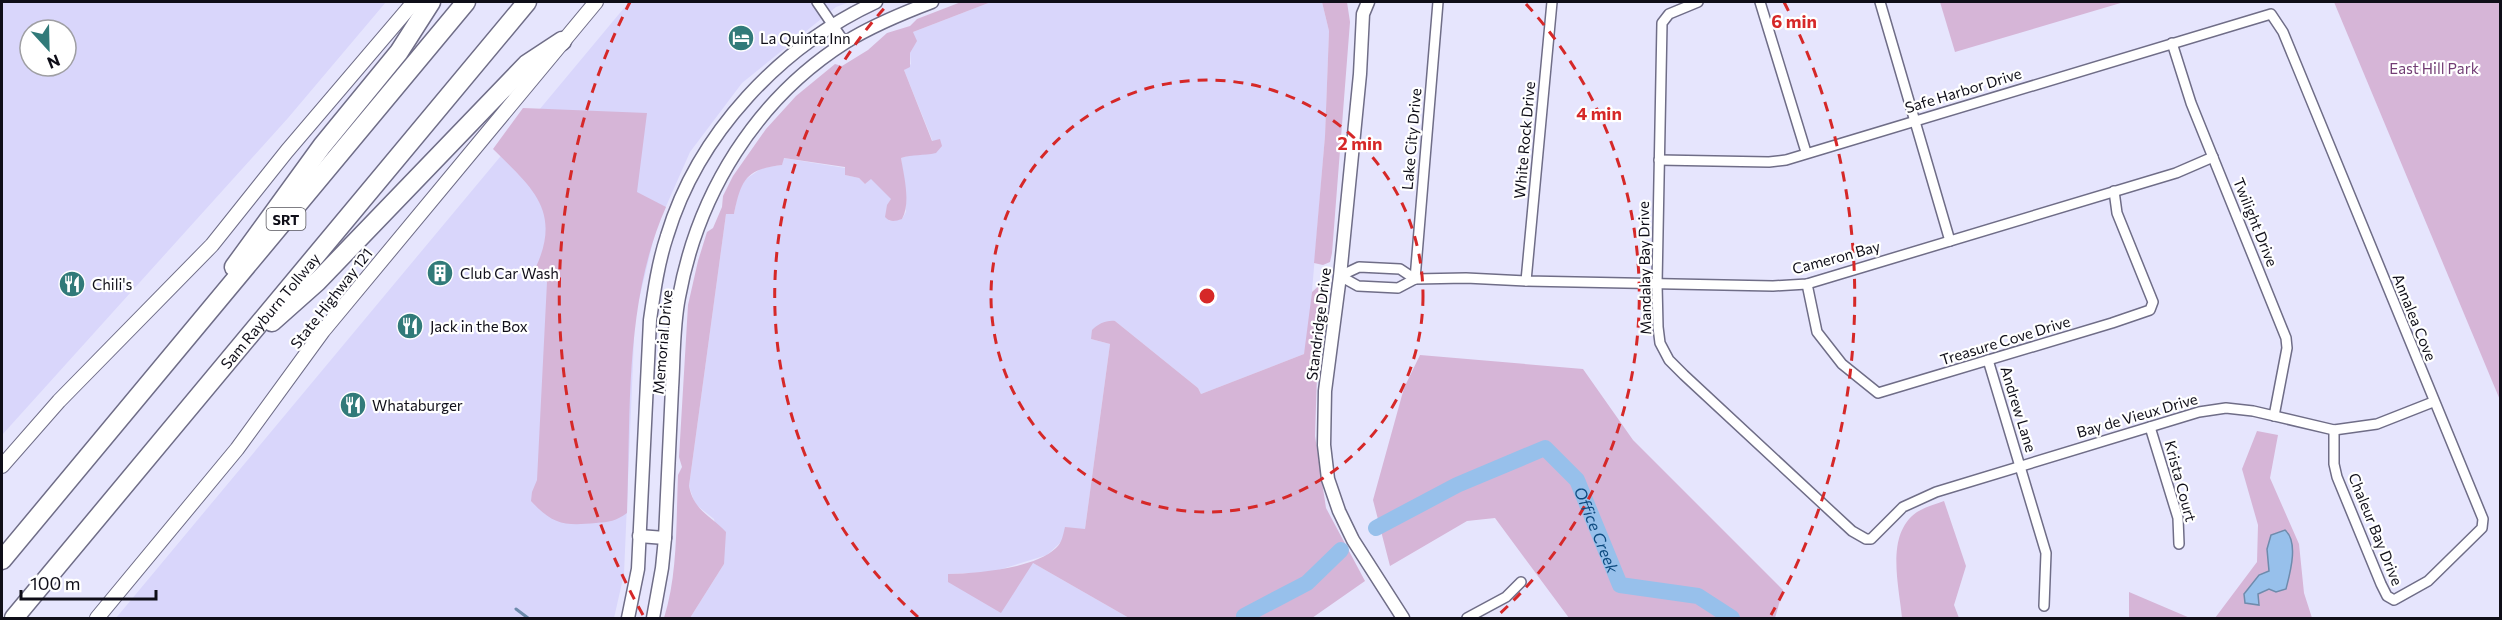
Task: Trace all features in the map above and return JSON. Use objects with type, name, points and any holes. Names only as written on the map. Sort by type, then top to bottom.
[{"type":"highway","points":[[187,339],[246,247],[322,146],[399,52],[431,2]]},
{"type":"highway","name":"SRT","points":[[2,560],[466,2]]},
{"type":"highway","name":"Sam Rayburn Tollway","points":[[14,618],[527,2]]},
{"type":"highway","points":[[228,362],[318,282],[527,64],[562,41]]},
{"type":"main road","points":[[2,466],[59,400],[212,244],[287,151],[414,2]]},
{"type":"main road","name":"State Highway 121","points":[[97,618],[237,450],[322,331],[596,2]]},
{"type":"street","points":[[817,2],[845,43]]},
{"type":"street","name":"Memorial Drive","points":[[628,618],[638,568],[650,320],[655,282],[667,234],[683,194],[701,160],[725,124],[759,85],[795,52],[833,23],[876,2]]},
{"type":"street","name":"Memorial Drive","points":[[653,618],[662,568],[675,326],[687,258],[698,227],[724,170],[761,117],[783,91],[845,43],[890,18],[932,2]]},
{"type":"street","points":[[1356,2],[1363,14]]},
{"type":"street","name":"Standridge Drive","points":[[1368,2],[1363,14],[1360,74],[1340,276],[1325,391],[1324,435],[1328,479],[1335,503],[1353,540],[1403,618]]},
{"type":"street","name":"Lake City Drive","points":[[1415,279],[1438,2]]},
{"type":"street","name":"White Rock Drive","points":[[1526,282],[1552,2]]},
{"type":"street","name":"Mandalay Bay Drive","points":[[1698,2],[1669,14],[1662,23],[1657,284],[1660,343],[1669,360],[1852,531],[1866,539]]},
{"type":"street","points":[[1760,2],[1806,152]]},
{"type":"street","points":[[1880,2],[1950,241]]},
{"type":"street","name":"Safe Harbor Drive","points":[[1659,160],[1769,162],[1786,160],[1806,152],[2271,14]]},
{"type":"street","name":"Annalea Cove","points":[[2271,14],[2283,33],[2482,519],[2482,528],[2428,581],[2394,600]]},
{"type":"street","name":"Twilight Drive","points":[[2172,43],[2192,103],[2286,338],[2287,348],[2274,416]]},
{"type":"street","name":"Cameron Bay","points":[[1340,276],[1358,286],[1398,288],[1415,279],[1466,278],[1526,282],[1773,286],[1807,284],[2176,173],[2213,157]]},
{"type":"street","name":"Treasure Cove Drive","points":[[1807,284],[1817,332],[1842,364],[1878,393],[2150,310],[2152,302],[2117,213],[2114,192]]},
{"type":"street","name":"Cameron Bay","points":[[1340,276],[1359,267],[1400,269],[1415,279]]},
{"type":"street","name":"Andrew Lane","points":[[1988,360],[2046,553],[2043,606]]},
{"type":"street","name":"Bay de Vieux Drive","points":[[1866,539],[1871,539],[1903,507],[1917,500],[2199,412],[2226,408],[2334,430],[2377,424],[2433,402]]},
{"type":"street","name":"Krista Court","points":[[2150,427],[2178,518],[2179,544]]},
{"type":"street","name":"Chaleur Bay Drive","points":[[2334,430],[2334,464],[2344,497],[2380,584],[2387,596],[2394,600]]},
{"type":"street","points":[[639,536],[664,538]]},
{"type":"street","points":[[1467,618],[1506,597],[1521,582]]},
{"type":"shaded area","points":[[2,2],[386,2],[288,118],[2,435]]},
{"type":"shaded area","points":[[629,2],[850,2],[836,7],[742,83],[690,152],[656,229],[635,316],[624,574],[614,618],[116,618]]},
{"type":"shaded area","points":[[991,2],[1322,2],[1329,31],[1325,136],[1308,339],[1304,354],[1201,394],[1198,388],[1115,321],[1091,339],[1110,344],[1085,529],[1061,542],[1047,555],[992,572],[948,574],[948,582],[1033,563],[1129,618],[690,618],[724,564],[714,519],[695,504],[689,486],[726,214],[734,214],[739,188],[746,179],[762,168],[782,165],[783,158],[845,168],[845,175],[859,178],[865,184],[871,178],[892,199],[889,221],[902,219],[906,212],[901,158],[918,153],[933,142],[904,70],[911,64],[910,53],[915,43],[913,32]]},
{"type":"shaded area","points":[[2285,530],[2292,542],[2293,550],[2286,589],[2276,592],[2269,589],[2258,594],[2259,605],[2245,603],[2244,594],[2259,575],[2269,571],[2267,549],[2271,535]]},
{"type":"green space","points":[[961,2],[991,2],[913,32],[917,41],[910,53],[910,67],[904,70],[932,141],[940,139],[942,146],[936,153],[901,158],[906,197],[905,213],[902,219],[891,221],[885,217],[887,205],[891,199],[871,179],[865,184],[859,178],[845,175],[845,167],[784,158],[782,165],[760,170],[747,178],[739,193],[734,214],[726,214],[689,486],[691,494],[703,512],[726,532],[724,564],[690,618],[664,618],[672,584],[678,475],[682,467],[679,457],[688,305],[707,232],[713,228],[722,207],[723,196],[733,176],[766,129],[796,96],[835,64],[842,66],[868,50],[887,33],[910,26],[917,19]]},
{"type":"green space","points":[[1322,2],[1347,2],[1350,22],[1332,253],[1330,262],[1323,265],[1314,263],[1325,136],[1329,31]]},
{"type":"green space","points":[[1940,2],[2124,2],[1955,52]]},
{"type":"green space","name":"East Hill Park","points":[[2334,2],[2500,2],[2500,400]]},
{"type":"green space","points":[[523,108],[647,113],[637,192],[666,207],[652,243],[636,319],[630,396],[627,513],[609,522],[568,524],[560,522],[546,515],[531,501],[537,480],[547,282],[536,267],[546,230],[544,215],[530,188],[493,149]]},
{"type":"green space","points":[[1323,282],[1328,285],[1317,375],[1315,436],[1326,508],[1365,581],[1312,618],[1129,618],[1033,563],[1001,613],[948,582],[948,574],[1005,569],[1034,561],[1058,546],[1065,527],[1085,529],[1110,344],[1091,339],[1094,328],[1105,322],[1115,321],[1198,388],[1201,394],[1304,354],[1312,292]]},
{"type":"green space","points":[[1420,355],[1583,369],[1633,440],[1783,590],[1775,618],[1569,618],[1495,518],[1467,521],[1390,566],[1373,500],[1404,388]]},
{"type":"green space","points":[[2257,431],[2278,435],[2270,478],[2299,544],[2304,593],[2312,618],[2215,618],[2257,562],[2258,525],[2242,469]]},
{"type":"green space","points":[[1944,501],[1966,566],[1954,605],[1959,618],[1902,618],[1896,561],[1901,533],[1907,522],[1917,512]]},
{"type":"green space","points":[[2129,592],[2190,618],[2129,618]]},
{"type":"waterway","name":"Office Creek","points":[[1376,528],[1457,485],[1545,448],[1577,480],[1620,585],[1698,596],[1732,618]]},
{"type":"waterway","name":"Office Creek","points":[[1245,618],[1244,616],[1307,583],[1341,550]]},
{"type":"waterway","points":[[516,609],[528,618]]},
{"type":"place","name":"La Quinta Inn","points":[[741,38]]},
{"type":"place","name":"Club Car Wash","points":[[440,273]]},
{"type":"place","name":"Chili's","points":[[72,284]]},
{"type":"place","name":"Jack in the Box","points":[[410,326]]},
{"type":"place","name":"Whataburger","points":[[353,405]]}]
